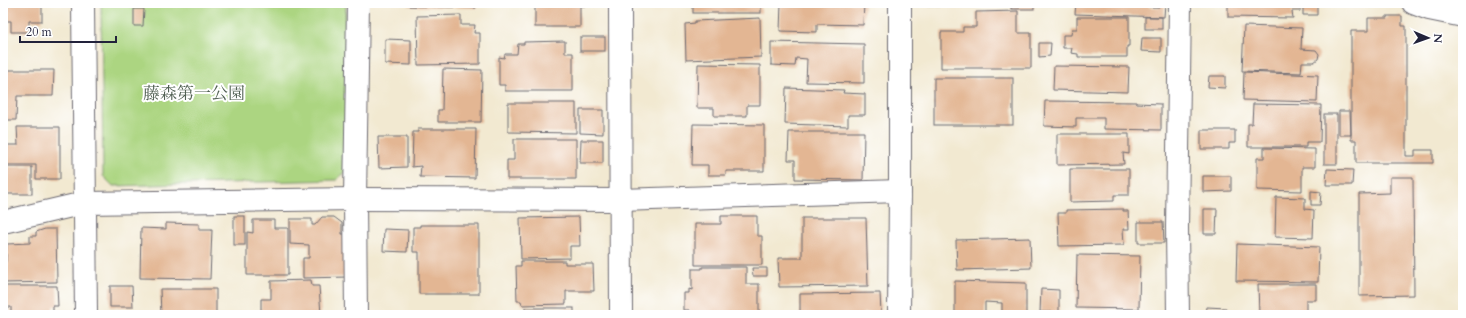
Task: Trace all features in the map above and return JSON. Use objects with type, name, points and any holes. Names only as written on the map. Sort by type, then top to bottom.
[{"type":"street","points":[[83,3],[86,315]]},
{"type":"street","points":[[356,315],[355,199],[358,3]]},
{"type":"street","points":[[620,3],[621,315]]},
{"type":"street","points":[[899,315],[900,3]]},
{"type":"street","points":[[1178,315],[1177,227],[1180,3]]},
{"type":"street","points":[[1413,3],[1429,9],[1463,16]]},
{"type":"street","points":[[3,222],[84,203],[355,199],[620,200],[900,191]]},
{"type":"green space","name":"藤森第一公園","points":[[101,3],[346,3],[347,170],[337,180],[113,186],[103,176]]},
{"type":"green space","points":[[920,3],[1013,3],[1013,5],[920,5]]},
{"type":"building","points":[[3,3],[42,3],[42,21],[29,21],[29,32],[11,32],[11,21],[3,21]]},
{"type":"building","points":[[409,3],[476,3],[476,8],[409,6]]},
{"type":"building","points":[[535,3],[580,3],[580,27],[535,27]]},
{"type":"building","points":[[581,3],[603,3],[603,6],[581,6]]},
{"type":"building","points":[[693,3],[761,3],[761,13],[693,13]]},
{"type":"building","points":[[781,3],[864,3],[863,25],[817,24],[817,32],[780,31]]},
{"type":"building","points":[[1011,3],[1034,3],[1034,9],[1011,9]]},
{"type":"building","points":[[1076,3],[1149,3],[1149,7],[1159,7],[1159,3],[1165,3],[1164,17],[1075,14]]},
{"type":"building","points":[[1228,3],[1300,3],[1300,11],[1292,11],[1293,18],[1228,17]]},
{"type":"building","points":[[1303,3],[1317,4],[1317,15],[1303,15]]},
{"type":"building","points":[[134,9],[144,9],[143,26],[134,26]]},
{"type":"building","points":[[1018,11],[1018,33],[1031,33],[1031,68],[941,68],[941,32],[963,32],[963,27],[976,27],[976,12]]},
{"type":"building","points":[[461,15],[461,25],[475,25],[474,33],[480,33],[480,64],[418,65],[417,16]]},
{"type":"building","points":[[1387,16],[1402,16],[1402,26],[1406,26],[1406,156],[1415,156],[1415,150],[1433,150],[1433,163],[1356,163],[1356,140],[1351,140],[1351,31],[1368,31],[1368,18],[1387,18]]},
{"type":"building","points":[[1077,17],[1129,17],[1129,46],[1127,46],[1127,57],[1078,57],[1078,54],[1071,53],[1072,48],[1063,48],[1063,35],[1071,35],[1072,29],[1077,29]]},
{"type":"building","points":[[1145,17],[1162,17],[1162,29],[1145,29]]},
{"type":"building","points":[[760,18],[761,57],[686,60],[685,24],[695,23],[695,21]]},
{"type":"building","points":[[1244,26],[1302,28],[1301,49],[1316,50],[1319,54],[1318,59],[1314,62],[1302,62],[1301,73],[1242,71]]},
{"type":"building","points":[[580,37],[605,37],[605,51],[580,51]]},
{"type":"building","points":[[1142,38],[1161,38],[1161,52],[1141,51]]},
{"type":"building","points":[[385,39],[411,40],[411,65],[385,64]]},
{"type":"building","points":[[565,41],[565,53],[573,53],[573,91],[505,91],[505,85],[499,85],[499,57],[504,58],[505,54],[517,54],[518,44],[524,44],[524,42]]},
{"type":"building","points":[[771,42],[864,44],[864,83],[806,82],[807,59],[796,58],[795,66],[771,65]]},
{"type":"building","points":[[1039,43],[1051,43],[1050,56],[1039,57]]},
{"type":"building","points":[[698,64],[760,65],[760,105],[747,105],[747,116],[714,116],[714,108],[697,108]]},
{"type":"building","points":[[1054,66],[1129,67],[1128,92],[1053,90]]},
{"type":"building","points":[[443,69],[482,70],[481,122],[438,122],[438,110],[442,110]]},
{"type":"building","points":[[3,70],[54,70],[53,96],[17,96],[16,120],[3,120]]},
{"type":"building","points":[[1244,72],[1318,75],[1317,102],[1243,100]]},
{"type":"building","points":[[1209,76],[1225,76],[1225,88],[1208,87]]},
{"type":"building","points":[[934,78],[1013,78],[1013,125],[934,125]]},
{"type":"building","points":[[786,88],[844,90],[843,93],[865,94],[865,115],[848,115],[848,126],[785,124]]},
{"type":"building","points":[[1045,101],[1136,102],[1161,104],[1161,130],[1104,129],[1104,118],[1076,118],[1076,127],[1044,126]]},
{"type":"building","points":[[508,103],[576,103],[576,133],[508,132]]},
{"type":"building","points":[[1253,104],[1321,105],[1320,142],[1306,142],[1306,147],[1248,147],[1248,124],[1252,124]]},
{"type":"building","points":[[580,110],[603,110],[603,134],[580,133]]},
{"type":"building","points":[[1339,111],[1350,111],[1351,135],[1339,135]]},
{"type":"building","points":[[1324,114],[1337,114],[1337,164],[1324,164]]},
{"type":"building","points":[[693,124],[764,125],[764,171],[726,171],[726,175],[708,175],[708,165],[692,165]]},
{"type":"building","points":[[17,127],[60,127],[60,179],[36,179],[36,165],[6,165],[6,145],[18,145]]},
{"type":"building","points":[[418,129],[476,129],[475,178],[420,177],[421,166],[412,167],[413,132],[418,132]]},
{"type":"building","points":[[1201,130],[1235,130],[1235,143],[1229,143],[1229,149],[1201,149]]},
{"type":"building","points":[[789,132],[864,132],[863,180],[795,179],[795,160],[788,160]]},
{"type":"building","points":[[1057,134],[1129,134],[1129,154],[1123,153],[1124,164],[1057,165]]},
{"type":"building","points":[[378,137],[407,137],[407,167],[379,168]]},
{"type":"building","points":[[514,139],[576,139],[576,179],[507,179],[507,160],[514,160]]},
{"type":"building","points":[[581,140],[603,140],[603,163],[580,163]]},
{"type":"building","points":[[1264,148],[1315,149],[1315,167],[1302,167],[1302,191],[1257,190],[1257,158],[1264,158]]},
{"type":"building","points":[[7,167],[32,167],[32,194],[7,194]]},
{"type":"building","points":[[1070,169],[1129,169],[1129,195],[1114,195],[1114,201],[1070,202]]},
{"type":"building","points":[[1327,169],[1353,170],[1352,185],[1326,185]]},
{"type":"building","points":[[1203,176],[1231,176],[1231,191],[1203,192]]},
{"type":"building","points":[[1390,177],[1413,177],[1414,295],[1359,296],[1359,194],[1390,193]]},
{"type":"building","points":[[1311,191],[1321,192],[1320,205],[1311,205]]},
{"type":"building","points":[[1276,197],[1305,198],[1305,209],[1314,210],[1313,238],[1275,237]]},
{"type":"building","points":[[1123,209],[1123,211],[1128,211],[1129,229],[1123,229],[1124,245],[1059,246],[1058,213],[1066,213],[1066,210]]},
{"type":"building","points":[[1204,209],[1217,209],[1216,234],[1204,234]]},
{"type":"building","points":[[234,216],[245,216],[245,245],[234,245]]},
{"type":"building","points":[[721,216],[757,216],[757,236],[762,236],[762,265],[695,265],[695,224],[721,224]]},
{"type":"building","points":[[322,217],[334,217],[342,223],[342,234],[346,234],[348,277],[303,278],[303,258],[309,258],[309,245],[290,244],[290,219],[312,219],[312,225],[315,225]]},
{"type":"building","points":[[579,217],[580,246],[570,246],[570,258],[521,259],[520,218]]},
{"type":"building","points":[[802,218],[866,218],[868,286],[779,287],[778,258],[802,258]]},
{"type":"building","points":[[253,220],[274,220],[274,228],[288,228],[288,275],[247,275],[247,232],[253,233]]},
{"type":"building","points":[[1138,222],[1163,222],[1164,243],[1138,243]]},
{"type":"building","points":[[166,223],[199,224],[199,230],[212,230],[210,279],[140,278],[141,228],[166,229]]},
{"type":"building","points":[[420,225],[479,225],[479,294],[419,294],[419,252],[413,252],[413,227],[420,227]]},
{"type":"building","points":[[45,229],[56,229],[57,282],[3,283],[3,262],[6,262],[7,244],[30,243],[30,236],[36,236],[36,232]]},
{"type":"building","points":[[384,229],[408,230],[407,252],[383,251]]},
{"type":"building","points":[[1030,238],[1031,268],[957,270],[956,240]]},
{"type":"building","points":[[1237,244],[1319,247],[1318,282],[1236,281]]},
{"type":"building","points":[[1077,255],[1140,256],[1139,309],[1076,308]]},
{"type":"building","points":[[521,261],[565,261],[565,264],[593,264],[594,291],[566,291],[566,304],[522,305],[521,301],[517,301],[516,266],[521,266]]},
{"type":"building","points":[[702,267],[746,267],[746,284],[759,284],[759,315],[712,315],[712,313],[690,313],[690,310],[684,310],[684,293],[689,293],[689,289],[692,290],[692,269],[702,269]]},
{"type":"building","points":[[752,268],[767,268],[767,276],[753,276]]},
{"type":"building","points":[[311,280],[312,286],[319,286],[321,315],[261,315],[261,299],[271,299],[271,281]]},
{"type":"building","points":[[955,281],[1026,283],[1026,315],[1002,315],[1002,303],[985,302],[985,315],[955,315]]},
{"type":"building","points":[[1258,284],[1316,284],[1316,300],[1306,300],[1306,315],[1259,315]]},
{"type":"building","points":[[3,286],[57,286],[58,306],[53,306],[53,315],[11,315],[11,307],[3,307]]},
{"type":"building","points":[[110,286],[132,286],[133,307],[110,307]]},
{"type":"building","points":[[160,289],[216,289],[216,315],[161,315]]},
{"type":"building","points":[[1041,289],[1059,290],[1059,312],[1040,312]]},
{"type":"building","points":[[880,293],[881,313],[864,313],[864,315],[800,315],[800,294]]},
{"type":"building","points":[[1207,307],[1226,308],[1226,315],[1206,315]]},
{"type":"building","points":[[525,308],[574,308],[574,315],[525,315]]},
{"type":"building","points":[[447,313],[480,314],[480,315],[447,315]]}]
